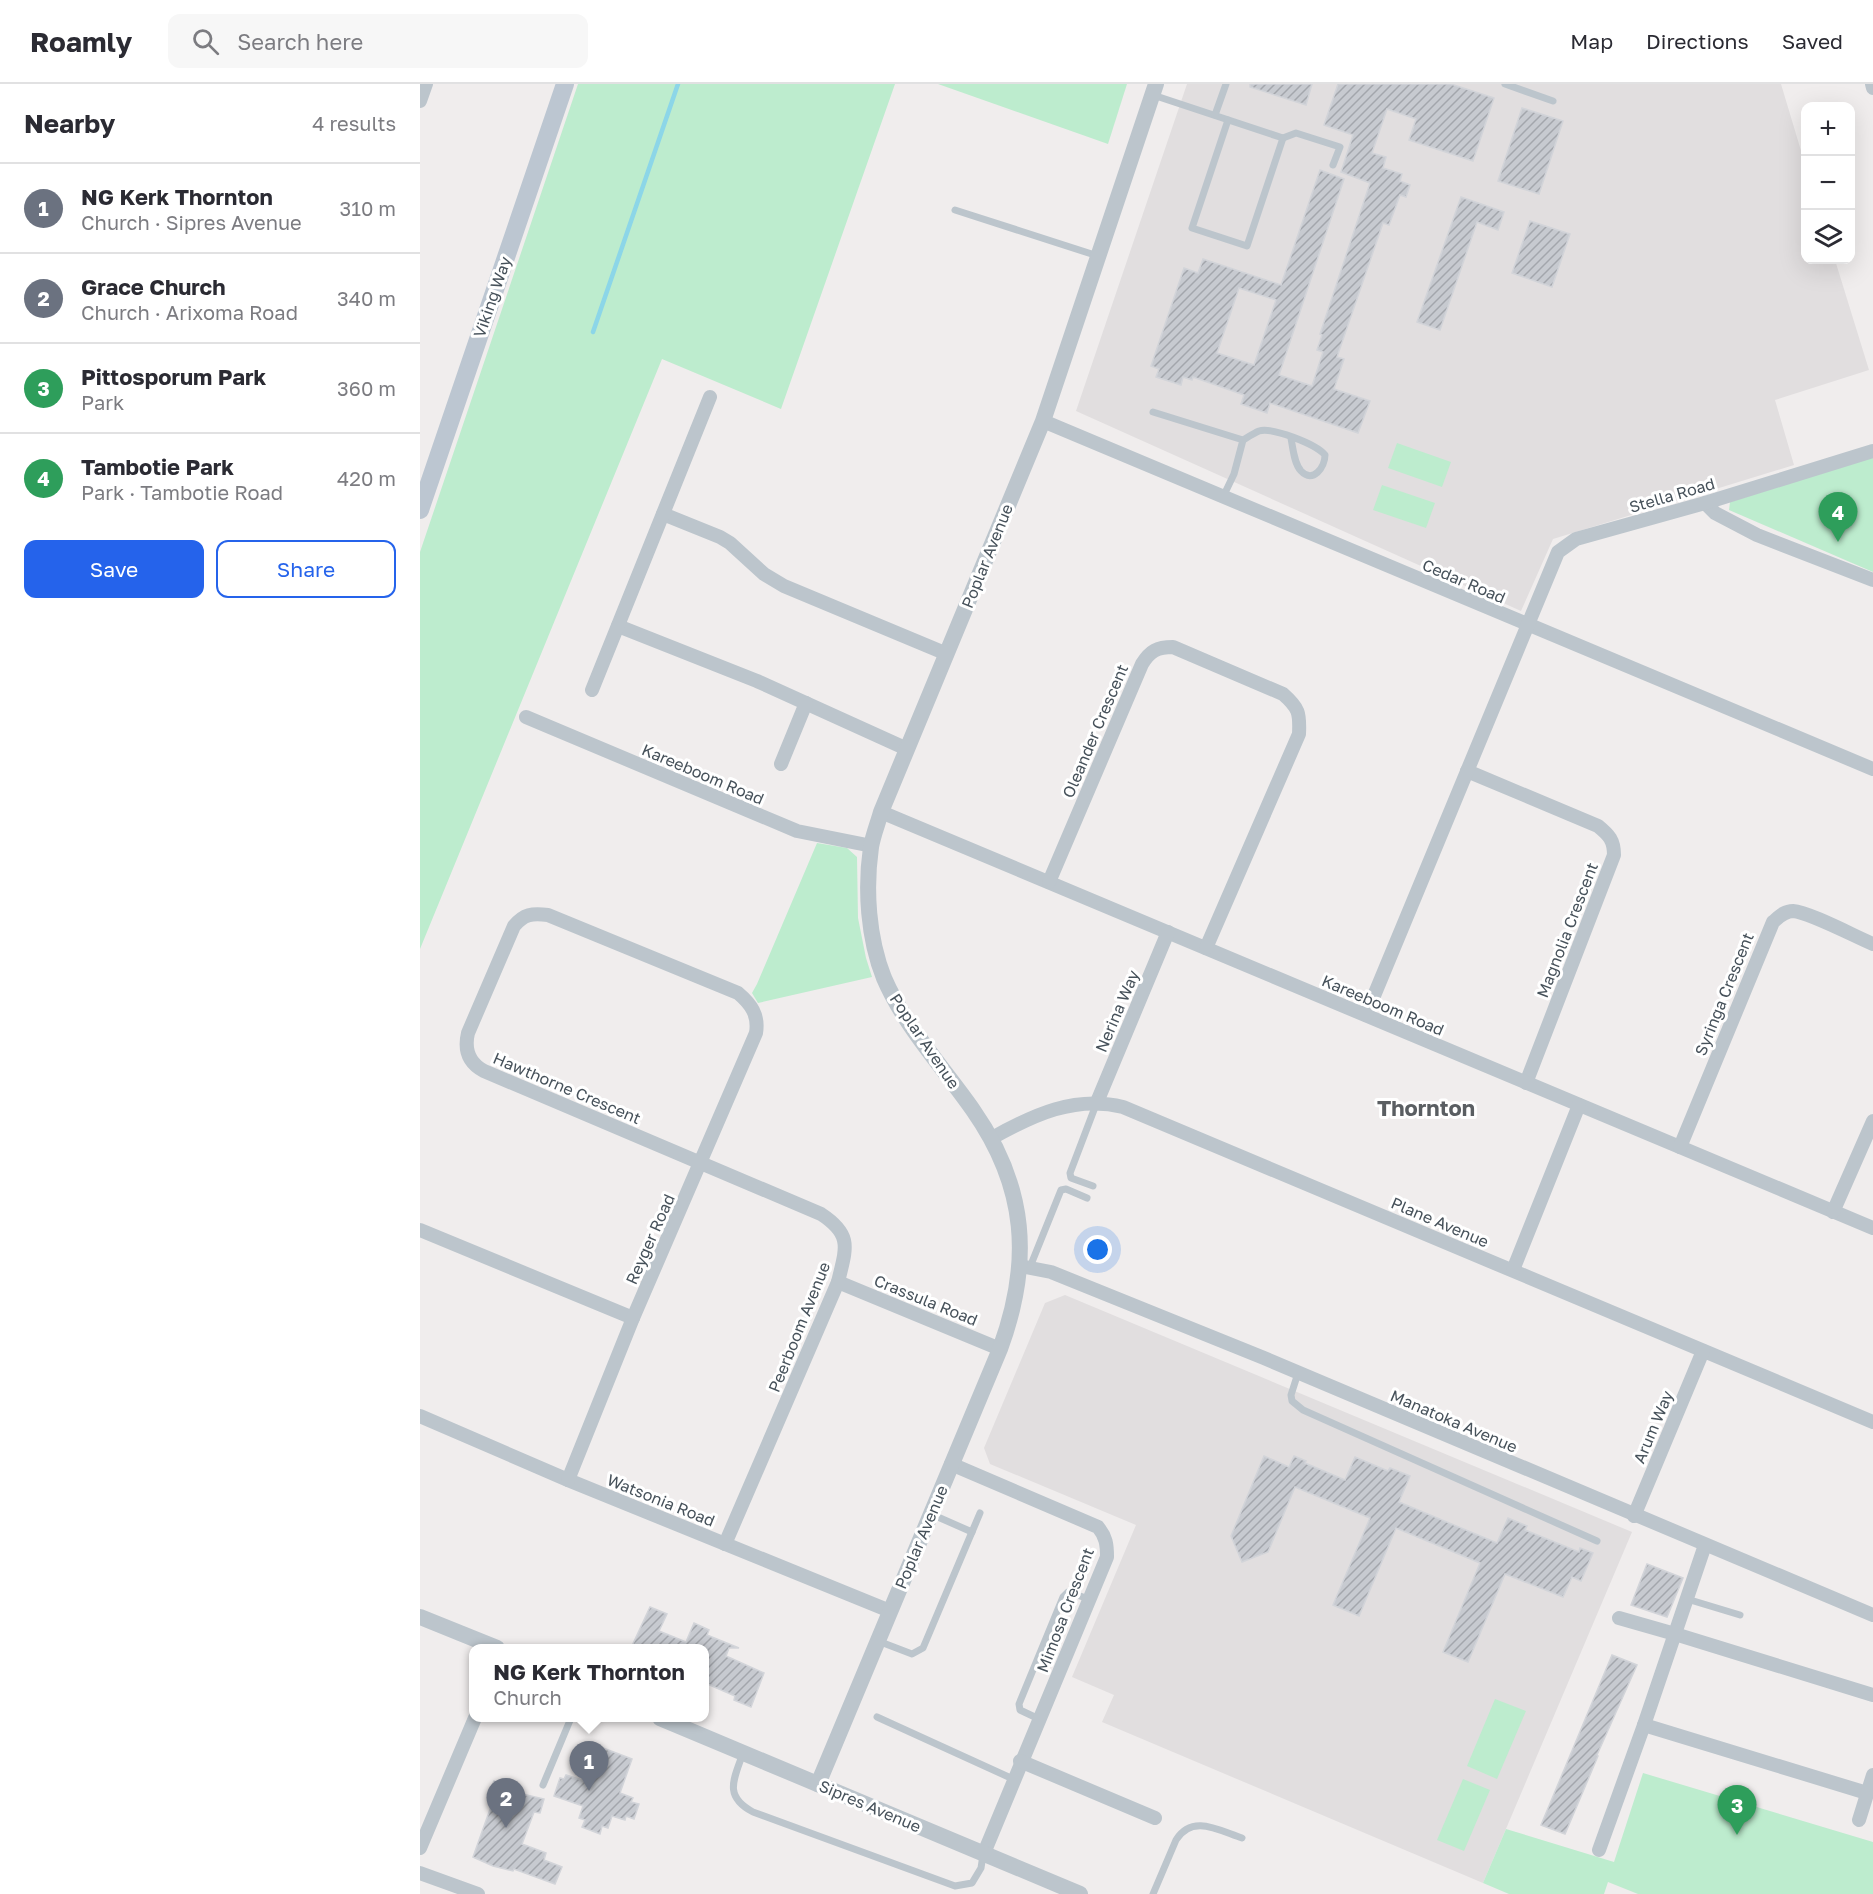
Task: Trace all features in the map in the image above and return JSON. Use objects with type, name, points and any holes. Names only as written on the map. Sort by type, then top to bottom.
[{"type":"main road","name":"Viking Way","points":[[420,510],[565,84]]},
{"type":"street","name":"Poplar Avenue","points":[[818,1784],[1000,1348],[1013,1312],[1025,1266],[1017,1213],[1005,1168],[992,1138],[906,1018],[884,976],[872,934],[868,883],[872,846],[881,812],[1043,421],[1154,89]]},
{"type":"street","points":[[592,690],[710,397]]},
{"type":"street","name":"Cedar Road","points":[[1043,421],[1873,769]]},
{"type":"street","name":"Stella Road","points":[[1527,625],[1558,552],[1570,542],[1873,451]]},
{"type":"street","points":[[1705,503],[1720,516],[1757,534],[1873,580]]},
{"type":"street","points":[[663,514],[710,532],[730,543],[754,567],[774,581],[946,654]]},
{"type":"street","points":[[1366,1016],[1527,625]]},
{"type":"street","points":[[618,626],[757,681],[907,749]]},
{"type":"street","name":"Oleander Crescent","points":[[1049,882],[1142,664],[1150,653],[1161,647],[1173,647],[1283,694],[1295,705],[1300,717],[1299,734],[1206,948]]},
{"type":"street","points":[[780,764],[806,703]]},
{"type":"street","name":"Kareeboom Road","points":[[526,717],[797,831],[872,846]]},
{"type":"street","name":"Magnolia Crescent","points":[[1467,771],[1598,826],[1614,843],[1614,855],[1526,1083]]},
{"type":"street","name":"Kareeboom Road","points":[[881,812],[1873,1228]]},
{"type":"street","name":"Syringa Crescent","points":[[1680,1147],[1773,922],[1783,913],[1793,911],[1805,914],[1873,944]]},
{"type":"street","name":"Hawthorne Crescent","points":[[702,1162],[484,1071],[472,1062],[468,1055],[466,1041],[468,1033],[514,926],[532,913],[548,915],[738,993],[754,1011]]},
{"type":"street","name":"Nerina Way","points":[[1097,1102],[1168,932]]},
{"type":"street","name":"Reyger Road","points":[[568,1480],[633,1318],[756,1033],[758,1022],[754,1011]]},
{"type":"street","name":"Plane Avenue","points":[[992,1138],[1016,1125],[1063,1106],[1097,1102],[1123,1107],[1873,1422]]},
{"type":"street","points":[[1513,1270],[1579,1105]]},
{"type":"street","points":[[1833,1212],[1873,1121]]},
{"type":"street","name":"Peerboom Avenue","points":[[702,1162],[833,1221],[843,1233],[846,1251],[838,1281],[725,1544]]},
{"type":"street","points":[[420,1230],[633,1318]]},
{"type":"street","name":"Manatoka Avenue","points":[[1025,1266],[1051,1272],[1298,1373],[1873,1615]]},
{"type":"street","name":"Crassula Road","points":[[838,1281],[1000,1348]]},
{"type":"street","name":"Arum Way","points":[[1634,1516],[1703,1351]]},
{"type":"street","name":"Watsonia Road","points":[[420,1416],[568,1480],[890,1611]]},
{"type":"street","name":"Mimosa Crescent","points":[[951,1464],[1098,1527],[1104,1534],[1107,1544],[1107,1557],[1020,1761],[984,1853]]},
{"type":"street","points":[[1599,1850],[1705,1545]]},
{"type":"street","points":[[420,1617],[487,1644]]},
{"type":"street","points":[[1619,1618],[1873,1695]]},
{"type":"street","points":[[420,1848],[425,1819],[473,1722]]},
{"type":"street","name":"Sipres Avenue","points":[[669,1722],[1080,1894]]},
{"type":"street","points":[[1644,1725],[1867,1793]]},
{"type":"street","points":[[1020,1761],[1155,1818]]},
{"type":"street","points":[[1859,1820],[1873,1774]]},
{"type":"street","points":[[420,1873],[478,1894]]},
{"type":"lane","points":[[1215,115],[1226,84]]},
{"type":"lane","points":[[1505,84],[1552,100]]},
{"type":"lane","points":[[1154,89],[1228,120],[1283,138],[1296,134],[1340,147],[1333,165]]},
{"type":"lane","points":[[1228,120],[1192,228],[1247,246],[1283,138]]},
{"type":"lane","points":[[955,210],[1098,256]]},
{"type":"lane","points":[[1153,411],[1243,440]]},
{"type":"lane","points":[[1223,497],[1234,474],[1243,440],[1259,431],[1267,430],[1312,444],[1325,455],[1325,462],[1316,474],[1310,476],[1299,469],[1291,438]]},
{"type":"lane","points":[[1093,1186],[1071,1178],[1070,1173],[1097,1102]]},
{"type":"lane","points":[[1025,1266],[1061,1191],[1065,1189],[1087,1198]]},
{"type":"lane","points":[[1298,1373],[1291,1395],[1292,1401],[1303,1410],[1598,1541]]},
{"type":"lane","points":[[878,1641],[912,1654],[923,1648],[980,1513]]},
{"type":"lane","points":[[931,1514],[972,1532]]},
{"type":"lane","points":[[1039,1719],[1020,1710],[1019,1704],[1063,1597],[1068,1592],[1089,1599]]},
{"type":"lane","points":[[1687,1599],[1740,1615]]},
{"type":"lane","points":[[877,1717],[1013,1779]]},
{"type":"lane","points":[[543,1785],[569,1722]]},
{"type":"lane","points":[[743,1753],[733,1781],[733,1790],[741,1805],[753,1812],[955,1886],[972,1883],[981,1868],[984,1853]]},
{"type":"lane","points":[[1153,1894],[1176,1840],[1188,1827],[1205,1826],[1242,1838]]},
{"type":"shaded area","points":[[1187,84],[1781,84],[1801,151],[1801,264],[1836,264],[1869,370],[1775,400],[1794,465],[1553,539],[1521,611],[1076,411]]},
{"type":"shaded area","points":[[1065,1295],[1632,1532],[1483,1883],[1102,1722],[1114,1695],[1072,1677],[1136,1525],[990,1464],[984,1448],[1045,1303]]},
{"type":"green space","points":[[578,84],[895,84],[781,409],[662,359],[420,949],[420,552]]},
{"type":"green space","points":[[938,84],[1127,84],[1108,144]]},
{"type":"green space","points":[[1397,443],[1451,462],[1442,487],[1388,468]]},
{"type":"green space","points":[[1873,457],[1873,572],[1729,510],[1730,502]]},
{"type":"green space","points":[[1382,485],[1435,503],[1426,528],[1373,510]]},
{"type":"green space","points":[[817,843],[847,848],[857,857],[858,918],[872,977],[758,1003],[752,993]]},
{"type":"green space","points":[[1495,1699],[1526,1711],[1497,1779],[1467,1766]]},
{"type":"green space","points":[[1643,1773],[1873,1842],[1873,1894],[1638,1894],[1608,1882],[1604,1894],[1509,1894],[1483,1883],[1506,1829],[1614,1862]]},
{"type":"green space","points":[[1463,1779],[1490,1790],[1464,1851],[1437,1840]]},
{"type":"building","points":[[1250,84],[1312,84],[1306,105],[1250,87]]},
{"type":"building","points":[[1338,84],[1451,84],[1494,98],[1473,161],[1409,140],[1416,119],[1387,109],[1372,153],[1386,157],[1383,168],[1402,174],[1400,181],[1410,185],[1406,197],[1400,195],[1389,225],[1383,223],[1337,357],[1344,359],[1334,389],[1370,401],[1358,433],[1270,403],[1267,413],[1241,404],[1244,395],[1193,377],[1192,380],[1183,377],[1181,385],[1156,377],[1159,369],[1151,366],[1184,268],[1198,273],[1203,259],[1281,285],[1320,170],[1344,179],[1279,375],[1312,386],[1323,352],[1317,350],[1322,335],[1320,334],[1370,183],[1341,172],[1353,135],[1324,125]],"holes":[[[1239,288],[1276,300],[1254,365],[1217,353]]]},
{"type":"building","points":[[1522,108],[1563,121],[1539,194],[1498,181]]},
{"type":"building","points":[[1461,197],[1504,212],[1498,230],[1477,222],[1440,330],[1417,322]]},
{"type":"building","points":[[1530,221],[1570,234],[1552,287],[1512,273]]},
{"type":"building","points":[[1264,1456],[1289,1467],[1294,1456],[1345,1480],[1355,1457],[1388,1471],[1390,1468],[1410,1476],[1399,1502],[1497,1543],[1508,1518],[1527,1526],[1525,1530],[1579,1552],[1580,1548],[1593,1553],[1581,1581],[1572,1577],[1563,1597],[1505,1574],[1468,1662],[1443,1652],[1480,1563],[1396,1528],[1359,1616],[1333,1605],[1370,1518],[1295,1487],[1268,1552],[1242,1562],[1231,1536]]},
{"type":"building","points":[[1647,1564],[1683,1578],[1667,1617],[1631,1605]]},
{"type":"building","points":[[650,1607],[667,1614],[659,1631],[686,1642],[694,1623],[709,1630],[707,1635],[739,1648],[729,1648],[726,1656],[764,1673],[751,1707],[734,1700],[735,1696],[709,1685],[709,1644],[633,1644]]},
{"type":"building","points":[[1612,1655],[1637,1665],[1565,1834],[1541,1825]]},
{"type":"building","points":[[603,1748],[632,1759],[620,1793],[633,1798],[631,1802],[639,1804],[634,1819],[626,1816],[625,1820],[612,1816],[608,1828],[602,1826],[600,1834],[582,1827],[585,1820],[579,1818],[583,1806],[554,1796],[560,1778],[564,1779],[566,1775],[585,1781],[593,1759],[599,1761]]},
{"type":"building","points":[[494,1781],[518,1793],[544,1799],[540,1813],[534,1812],[522,1844],[546,1853],[544,1860],[562,1867],[555,1884],[514,1869],[513,1871],[493,1866],[473,1857],[494,1798],[488,1794]]},
{"type":"waterway","points":[[593,332],[678,84]]},
{"type":"place","name":"Tambotie Park","points":[[1838,542]]},
{"type":"place","name":"NG Kerk Thornton","points":[[589,1791]]},
{"type":"place","name":"Grace Church","points":[[506,1828]]},
{"type":"place","name":"Pittosporum Park","points":[[1737,1835]]},
{"type":"district","name":"Thornton","points":[[1426,1107]]}]
